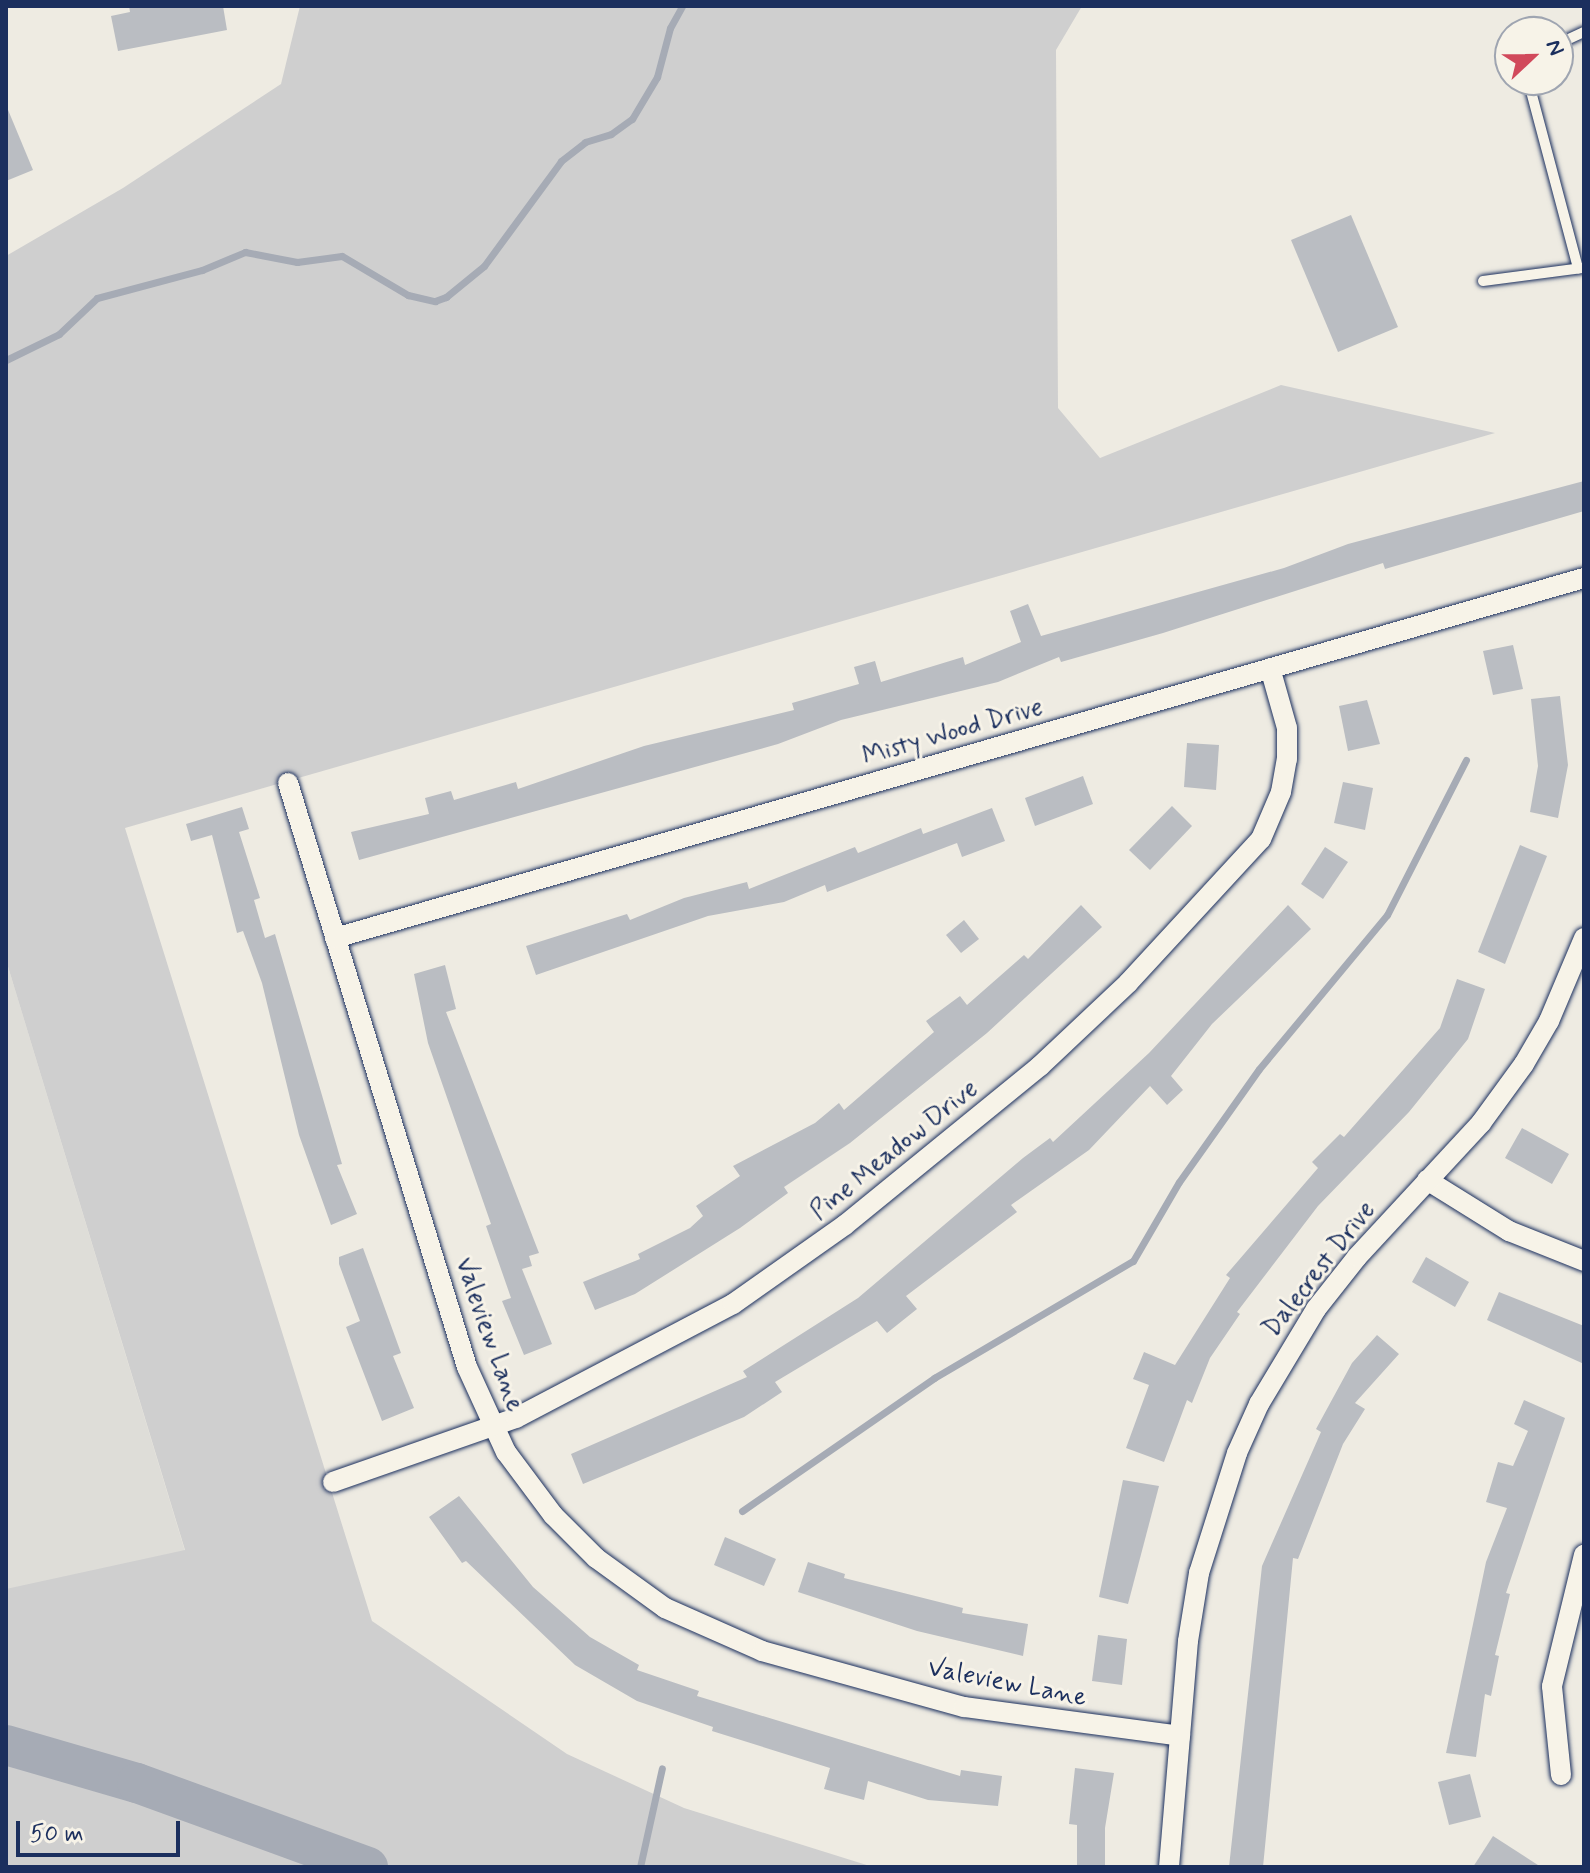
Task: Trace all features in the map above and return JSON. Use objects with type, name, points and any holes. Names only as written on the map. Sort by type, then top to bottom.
[{"type":"street","name":"Misty Wood Drive","points":[[335,938],[1584,578]]},
{"type":"street","name":"Pine Meadow Drive","points":[[333,1482],[492,1427],[694,1327],[802,1258],[993,1106],[1128,983],[1239,867],[1269,825],[1287,759],[1287,728],[1270,668]]},
{"type":"street","name":"Valeview Lane","points":[[288,783],[467,1367],[492,1427],[535,1492],[596,1558],[704,1628],[762,1651],[964,1707],[1180,1736]]},
{"type":"street","name":"Dalecrest Drive","points":[[1169,1867],[1199,1573],[1237,1453],[1259,1404],[1316,1309],[1427,1180],[1481,1123],[1524,1064],[1549,1021],[1584,938]]},
{"type":"street","points":[[1427,1180],[1509,1231],[1584,1261]]},
{"type":"street","points":[[1561,1775],[1552,1686],[1584,1555]]},
{"type":"lane","points":[[1483,281],[1581,268],[1533,96]]},
{"type":"shaded area","points":[[300,6],[1082,6],[1056,50],[1058,408],[1100,458],[1281,385],[1495,433],[125,828],[372,1621],[567,1754],[684,1808],[873,1867],[6,1867],[6,1589],[185,1550],[6,960],[6,256],[123,188],[281,84]]},
{"type":"shaded area","points":[[6,960],[214,1647],[6,1650]]},
{"type":"building","points":[[129,6],[223,6],[227,30],[118,51],[111,16],[130,12]]},
{"type":"building","points":[[6,105],[33,170],[6,181]]},
{"type":"building","points":[[1351,215],[1398,327],[1338,352],[1291,240]]},
{"type":"building","points":[[1584,481],[1584,511],[1385,569],[1383,563],[1163,633],[1061,662],[1059,657],[998,682],[841,720],[778,744],[359,860],[351,832],[429,814],[425,798],[451,791],[454,800],[516,782],[518,789],[644,746],[794,710],[792,703],[859,684],[854,667],[875,661],[881,682],[963,657],[965,665],[1021,642],[1010,611],[1028,604],[1041,636],[1284,568],[1348,544]]},
{"type":"building","points":[[1513,645],[1523,689],[1493,695],[1483,651]]},
{"type":"building","points":[[1560,696],[1568,765],[1558,818],[1530,812],[1538,766],[1531,699]]},
{"type":"building","points":[[1367,700],[1380,744],[1348,751],[1339,706]]},
{"type":"building","points":[[1187,743],[1219,745],[1216,790],[1184,787]]},
{"type":"building","points":[[1083,776],[1093,804],[1035,826],[1025,798]]},
{"type":"building","points":[[1343,782],[1373,788],[1365,830],[1334,823]]},
{"type":"building","points":[[1172,806],[1192,826],[1150,870],[1129,850]]},
{"type":"building","points":[[242,807],[249,829],[239,832],[260,898],[254,900],[265,938],[275,934],[342,1164],[337,1165],[357,1214],[331,1225],[299,1135],[262,983],[243,931],[237,933],[212,835],[191,841],[186,824]]},
{"type":"building","points":[[992,808],[1005,841],[962,857],[957,843],[827,892],[825,885],[784,902],[708,916],[536,975],[526,946],[627,914],[630,920],[684,898],[747,882],[749,889],[855,847],[858,853],[921,828],[923,834]]},
{"type":"building","points":[[1520,845],[1547,856],[1505,964],[1478,952]]},
{"type":"building","points":[[1325,847],[1348,862],[1323,899],[1301,884]]},
{"type":"building","points":[[1081,905],[1102,927],[987,1033],[850,1143],[784,1187],[788,1193],[740,1228],[635,1294],[595,1310],[583,1282],[640,1259],[638,1254],[690,1228],[703,1216],[696,1206],[740,1176],[733,1166],[815,1123],[839,1103],[844,1110],[934,1032],[926,1021],[960,996],[967,1005],[1024,955],[1028,959]]},
{"type":"building","points":[[1288,905],[1311,929],[1212,1024],[1171,1076],[1183,1090],[1167,1105],[1150,1086],[1089,1150],[1011,1205],[1017,1212],[906,1296],[917,1309],[887,1333],[877,1321],[775,1382],[782,1392],[744,1417],[583,1484],[571,1454],[747,1377],[743,1371],[858,1298],[1023,1158],[1050,1138],[1053,1142],[1149,1053]]},
{"type":"building","points":[[964,920],[979,939],[961,953],[946,935]]},
{"type":"building","points":[[445,965],[456,1009],[446,1012],[539,1253],[529,1256],[532,1266],[522,1269],[552,1344],[524,1355],[502,1301],[511,1298],[486,1226],[491,1224],[428,1043],[414,974]]},
{"type":"building","points":[[1457,979],[1485,989],[1468,1039],[1409,1112],[1318,1206],[1237,1312],[1240,1314],[1210,1358],[1192,1403],[1187,1400],[1164,1462],[1126,1448],[1149,1385],[1133,1379],[1144,1352],[1175,1365],[1230,1278],[1226,1275],[1318,1168],[1312,1162],[1340,1134],[1344,1137],[1440,1028]]},
{"type":"building","points":[[1522,1128],[1569,1154],[1552,1184],[1505,1158]]},
{"type":"building","points":[[363,1248],[401,1353],[393,1356],[414,1408],[382,1421],[346,1327],[360,1321],[339,1264],[339,1257]]},
{"type":"building","points":[[1426,1257],[1469,1282],[1455,1307],[1412,1282]]},
{"type":"building","points":[[1499,1292],[1584,1326],[1584,1364],[1487,1320]]},
{"type":"building","points":[[1377,1335],[1399,1354],[1355,1403],[1365,1409],[1343,1444],[1298,1559],[1293,1558],[1263,1867],[1229,1867],[1262,1566],[1321,1432],[1316,1429],[1352,1363]]},
{"type":"building","points":[[1524,1400],[1565,1418],[1506,1593],[1510,1594],[1495,1655],[1499,1656],[1491,1696],[1485,1694],[1476,1757],[1446,1753],[1486,1562],[1507,1508],[1486,1502],[1498,1462],[1513,1466],[1528,1431],[1514,1424]]},
{"type":"building","points":[[1123,1480],[1159,1486],[1128,1604],[1099,1597]]},
{"type":"building","points":[[459,1496],[533,1587],[590,1637],[639,1665],[637,1670],[699,1691],[697,1696],[960,1776],[961,1770],[1002,1776],[998,1806],[928,1800],[868,1781],[864,1800],[824,1789],[830,1768],[712,1731],[713,1727],[637,1701],[575,1665],[466,1561],[462,1563],[429,1517]]},
{"type":"building","points":[[725,1537],[776,1559],[764,1586],[714,1565]]},
{"type":"building","points":[[808,1562],[845,1574],[844,1578],[963,1608],[962,1613],[1028,1624],[1023,1656],[917,1631],[798,1592]]},
{"type":"building","points":[[1098,1635],[1127,1639],[1122,1685],[1092,1681]]},
{"type":"building","points":[[1075,1768],[1114,1773],[1105,1828],[1105,1867],[1077,1867],[1077,1825],[1069,1824]]},
{"type":"building","points":[[1470,1774],[1481,1817],[1449,1825],[1438,1782]]},
{"type":"building","points":[[1493,1836],[1541,1867],[1473,1867]]},
{"type":"waterway","points":[[6,360],[59,334],[97,298],[202,270],[245,252],[297,262],[342,256],[408,295],[435,301],[446,297],[484,266],[561,161],[585,142],[611,134],[632,119],[657,77],[670,28],[682,6]]},
{"type":"waterway","points":[[742,1511],[934,1378],[1133,1261],[1179,1182],[1259,1069],[1387,915],[1466,760]]},
{"type":"waterway","points":[[6,1745],[137,1783],[368,1867]]},
{"type":"waterway","points":[[640,1867],[662,1768]]}]
